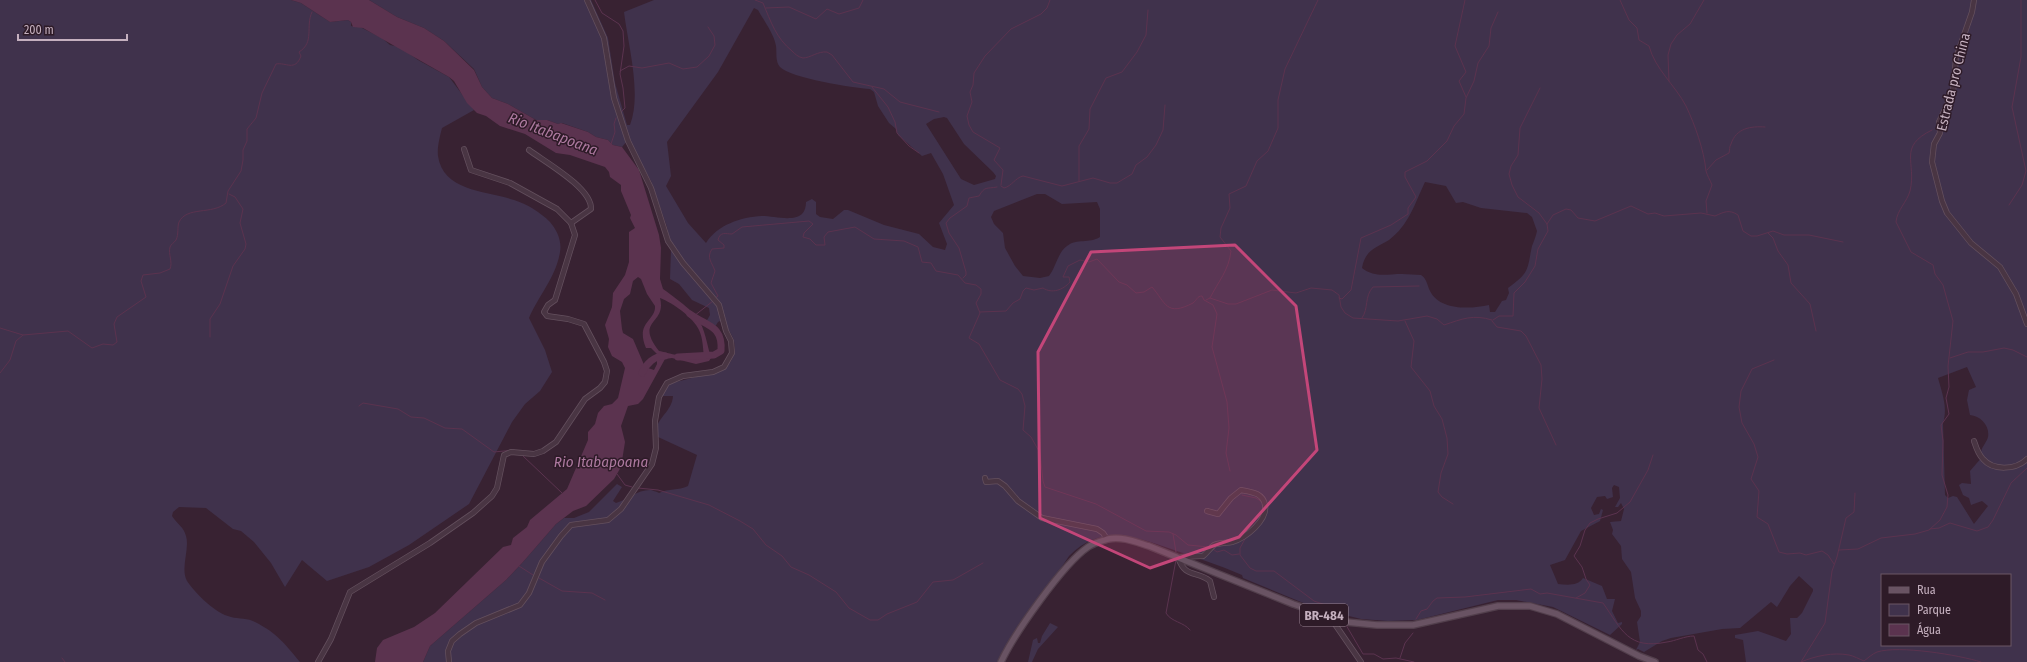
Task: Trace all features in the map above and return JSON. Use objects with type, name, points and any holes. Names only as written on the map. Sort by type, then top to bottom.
[{"type":"main road","name":"BR-484","points":[[1001,662],[1040,603],[1072,562],[1088,547],[1107,539],[1133,541],[1178,557],[1293,604],[1330,617],[1361,624],[1414,625],[1498,606],[1530,606],[1557,614],[1639,656],[1655,662]]},
{"type":"street","points":[[449,662],[448,651],[452,641],[460,634],[476,623],[520,605],[529,593],[542,562],[571,525],[608,520],[621,509],[652,464],[656,448],[655,421],[659,397],[667,383],[683,376],[713,372],[724,367],[732,353],[731,341],[724,324],[722,312],[715,299],[683,263],[668,241],[651,188],[628,141],[614,98],[604,38],[587,0]]},
{"type":"street","name":"Estrada pro China","points":[[1974,0],[1972,12],[1956,58],[1953,92],[1939,122],[1940,133],[1934,144],[1932,162],[1942,201],[1947,213],[1971,243],[2000,267],[2016,294],[2027,324]]},
{"type":"street","points":[[318,662],[331,639],[350,592],[430,543],[473,513],[492,496],[498,484],[502,462],[506,454],[511,452],[534,454],[543,451],[556,442],[585,399],[600,388],[605,382],[607,371],[604,362],[584,324],[547,316],[544,312],[548,305],[555,300],[575,235],[571,223],[557,209],[510,183],[471,170],[464,149]]},
{"type":"street","points":[[530,150],[573,182],[588,198],[591,209],[571,223]]},
{"type":"street","points":[[1974,441],[1983,459],[1990,464],[2004,468],[2014,466],[2027,459]]},
{"type":"street","points":[[985,478],[986,482],[998,481],[1005,486],[1018,501],[1042,518],[1097,529],[1103,533],[1107,539]]},
{"type":"street","points":[[1207,511],[1218,514],[1231,498],[1241,490],[1258,494],[1263,498],[1265,506],[1265,516],[1262,522],[1234,542],[1214,545],[1203,556],[1178,557],[1184,569],[1188,573],[1201,575],[1210,581],[1214,597]]},
{"type":"street","points":[[1330,617],[1361,662]]},
{"type":"highlighted area","points":[[1235,245],[1296,306],[1317,450],[1239,537],[1150,568],[1040,518],[1038,352],[1091,252]]},
{"type":"green space","points":[[0,0],[291,0],[301,3],[330,22],[348,20],[351,22],[351,26],[360,27],[382,38],[390,45],[400,47],[418,60],[449,77],[474,110],[442,128],[438,145],[438,156],[442,168],[448,177],[468,188],[514,200],[528,206],[546,218],[557,232],[560,240],[558,261],[551,278],[529,318],[545,350],[552,372],[540,391],[525,404],[512,422],[469,504],[409,545],[369,567],[327,581],[302,560],[285,587],[271,563],[254,542],[241,531],[233,529],[206,508],[179,507],[173,512],[172,516],[182,528],[186,536],[187,547],[184,570],[187,581],[191,586],[207,603],[219,612],[231,617],[252,621],[269,630],[285,644],[300,662],[0,662]]},
{"type":"green space","points":[[369,0],[591,0],[608,38],[615,83],[627,125],[630,125],[635,99],[633,69],[624,12],[654,0],[2027,0],[2027,662],[1746,662],[1743,640],[1735,638],[1735,635],[1758,631],[1786,641],[1791,634],[1790,618],[1797,618],[1802,613],[1813,591],[1813,589],[1799,576],[1790,586],[1777,607],[1771,602],[1740,628],[1722,629],[1671,638],[1662,641],[1644,652],[1638,649],[1636,650],[1640,642],[1637,622],[1641,616],[1641,611],[1635,598],[1631,572],[1622,559],[1621,546],[1612,534],[1613,530],[1610,522],[1621,521],[1624,509],[1621,503],[1618,507],[1615,507],[1620,498],[1619,487],[1614,485],[1612,488],[1613,497],[1607,499],[1605,496],[1597,497],[1591,508],[1594,515],[1599,514],[1601,509],[1603,510],[1600,521],[1581,531],[1565,560],[1550,565],[1558,584],[1576,584],[1583,578],[1602,586],[1607,599],[1615,599],[1612,611],[1618,623],[1622,622],[1622,624],[1610,635],[1553,607],[1516,600],[1498,600],[1417,620],[1388,621],[1361,619],[1313,607],[1243,578],[1242,575],[1233,571],[1157,544],[1131,537],[1106,536],[1081,546],[1069,556],[999,662],[423,662],[430,646],[506,580],[556,524],[564,518],[574,518],[589,512],[617,484],[622,487],[613,501],[616,503],[645,490],[651,490],[659,493],[666,490],[688,486],[697,455],[658,437],[657,426],[669,408],[673,396],[659,396],[668,384],[723,370],[734,355],[735,350],[735,345],[731,334],[720,321],[713,330],[706,322],[710,315],[709,308],[692,300],[679,284],[670,279],[671,250],[667,227],[651,181],[628,140],[622,147],[613,145],[608,140],[596,137],[588,132],[562,123],[558,124],[547,120],[536,120],[508,104],[492,98],[482,87],[474,69],[444,41],[424,28],[397,17]],"holes":[[[754,8],[758,10],[773,37],[776,46],[778,65],[780,67],[786,71],[809,79],[870,89],[874,92],[878,106],[889,123],[896,129],[898,135],[922,156],[931,153],[943,174],[954,205],[939,223],[947,244],[945,250],[933,247],[919,234],[884,225],[848,210],[844,210],[833,219],[820,217],[816,214],[816,202],[812,199],[806,202],[806,207],[802,214],[794,218],[762,216],[738,220],[716,231],[706,243],[688,223],[666,186],[671,176],[667,142],[718,72]],[[944,117],[947,118],[964,144],[993,172],[996,176],[995,179],[974,185],[961,179],[926,124],[934,119]],[[1425,182],[1446,186],[1456,203],[1463,202],[1481,208],[1527,213],[1532,217],[1537,231],[1528,266],[1524,274],[1508,288],[1509,293],[1506,300],[1502,301],[1495,312],[1490,312],[1489,305],[1465,308],[1456,307],[1441,302],[1435,298],[1430,291],[1426,280],[1421,275],[1376,274],[1362,268],[1363,262],[1368,253],[1389,240],[1402,228],[1407,221]],[[1037,194],[1045,194],[1062,204],[1097,202],[1100,209],[1100,237],[1092,240],[1075,242],[1067,246],[1061,252],[1049,276],[1040,278],[1023,276],[1015,266],[1005,248],[1003,233],[994,224],[991,217],[994,211]],[[1967,367],[1976,387],[1969,390],[1967,400],[1970,415],[1978,417],[1984,422],[1988,429],[1987,441],[1981,452],[1983,456],[1970,471],[1971,484],[1962,483],[1959,485],[1963,495],[1969,498],[1971,505],[1982,501],[1988,506],[1974,524],[1957,497],[1953,496],[1948,498],[1945,495],[1943,423],[1945,406],[1938,378]]]},
{"type":"green space","points":[[1050,623],[1058,627],[1038,649],[1032,662],[1028,662],[1033,640],[1037,638],[1038,643],[1040,643],[1042,636]]},
{"type":"water","name":"Rio Itabapoana","points":[[291,0],[369,0],[397,17],[424,28],[444,41],[474,70],[482,87],[492,98],[508,104],[536,120],[547,120],[558,124],[561,123],[588,132],[596,137],[608,140],[613,145],[622,147],[639,170],[659,235],[661,248],[660,279],[663,289],[686,306],[700,321],[711,358],[709,361],[696,364],[672,358],[665,359],[643,399],[638,404],[628,406],[621,426],[625,442],[621,467],[614,479],[586,506],[573,511],[556,524],[506,580],[430,646],[423,662],[375,662],[377,648],[383,640],[414,627],[435,613],[503,547],[511,545],[513,538],[527,527],[530,520],[567,489],[588,440],[588,432],[595,424],[598,413],[604,406],[612,404],[618,398],[625,368],[622,362],[612,356],[608,347],[609,339],[605,325],[612,307],[613,293],[625,275],[629,262],[629,232],[635,228],[621,191],[621,185],[610,177],[609,172],[605,167],[570,155],[556,153],[525,134],[500,126],[486,116],[477,113],[467,103],[454,81],[449,77],[363,28],[353,27],[351,22],[348,20],[330,22],[301,3]],"holes":[[[638,277],[641,279],[647,294],[655,306],[652,315],[644,327],[643,333],[646,348],[651,348],[657,354],[657,364],[654,370],[645,367],[633,339],[623,333],[622,329],[620,311],[624,299],[630,294],[633,281]],[[660,298],[671,303],[682,311],[696,325],[703,344],[704,358],[690,358],[659,351],[652,341],[650,327],[659,313],[661,307]]]},
{"type":"waterway","points":[[595,0],[602,13],[619,24],[623,31],[624,46],[620,74],[625,108],[621,112]]},
{"type":"waterway","points":[[755,0],[763,3],[771,23],[778,35],[786,46],[798,56],[806,58],[827,52],[832,55],[853,82],[884,89],[900,102],[939,112]]},
{"type":"waterway","points":[[766,8],[789,7],[816,19],[827,9],[839,14],[859,8],[863,0]]},
{"type":"waterway","points":[[1001,185],[1003,170],[994,160],[1000,148],[973,132],[969,125],[967,116],[972,102],[970,92],[973,85],[974,73],[985,56],[1011,29],[1041,14],[1047,8],[1050,0]]},
{"type":"waterway","points":[[1206,300],[1210,298],[1223,276],[1230,258],[1231,251],[1220,237],[1221,228],[1230,208],[1229,194],[1246,186],[1257,161],[1268,151],[1278,128],[1278,100],[1285,69],[1318,0]]},
{"type":"waterway","points":[[1465,0],[1455,46],[1466,72],[1459,81],[1466,97]]},
{"type":"waterway","points":[[1620,0],[1629,20],[1637,28],[1639,40],[1649,46],[1660,70],[1681,98],[1693,121],[1699,138],[1706,173],[1712,185],[1706,201],[1707,213]]},
{"type":"waterway","points":[[1669,81],[1668,55],[1671,44],[1677,35],[1690,24],[1704,0]]},
{"type":"waterway","points":[[2009,205],[2022,185],[2026,171],[2012,107],[2021,57],[2021,0]]},
{"type":"waterway","points":[[1079,181],[1079,146],[1089,129],[1090,109],[1106,78],[1122,72],[1137,52],[1146,35],[1148,10]]},
{"type":"waterway","points":[[0,328],[23,335],[68,331],[92,348],[103,344],[113,345],[117,342],[114,324],[117,317],[146,297],[141,281],[143,275],[160,273],[170,269],[170,247],[176,240],[179,222],[188,214],[214,209],[226,203],[228,191],[241,171],[243,150],[247,141],[247,129],[256,118],[262,93],[276,64],[293,65],[299,61],[301,56],[299,52],[307,44],[309,23],[312,12]]},
{"type":"waterway","points":[[1339,298],[1342,299],[1351,290],[1361,238],[1391,225],[1408,214],[1408,208],[1416,197],[1405,177],[1405,172],[1427,161],[1447,141],[1454,126],[1464,114],[1466,98],[1474,81],[1478,63],[1489,46],[1491,28],[1498,12]]},
{"type":"waterway","points":[[620,71],[629,66],[642,68],[669,63],[683,69],[697,67],[709,56],[715,45],[714,36],[708,27]]},
{"type":"waterway","points":[[872,87],[888,107],[895,122],[897,133],[909,146],[919,153]]},
{"type":"waterway","points":[[1493,320],[1499,316],[1513,316],[1514,293],[1525,282],[1535,266],[1538,249],[1548,231],[1547,224],[1539,213],[1518,197],[1512,185],[1509,174],[1511,166],[1518,155],[1520,128],[1540,88]]},
{"type":"waterway","points":[[1001,186],[1004,188],[1007,187],[1023,176],[1062,186],[1093,178],[1110,183],[1117,183],[1132,174],[1136,165],[1147,157],[1156,145],[1163,130],[1165,105]]},
{"type":"waterway","points":[[611,144],[615,132],[614,124],[616,118]]},
{"type":"waterway","points":[[1707,170],[1716,160],[1729,153],[1733,139],[1740,131],[1754,127],[1765,127]]},
{"type":"waterway","points":[[1839,550],[1858,549],[1881,538],[1915,534],[1929,530],[1940,520],[1947,507],[1948,495],[1942,475],[1943,441],[1941,425],[1949,414],[1946,398],[1949,387],[1948,366],[1953,321],[1943,285],[1935,274],[1933,265],[1911,252],[1896,222],[1898,214],[1910,191],[1912,181],[1910,156],[1912,149],[1921,136],[1932,130]]},
{"type":"waterway","points":[[963,278],[966,275],[966,272],[959,248],[949,233],[946,223],[950,218],[967,206],[969,198],[979,196],[986,188],[997,187]]},
{"type":"waterway","points":[[210,337],[210,319],[220,304],[233,266],[245,249],[246,244],[240,223],[243,209],[235,197],[229,194]]},
{"type":"waterway","points":[[1547,224],[1553,215],[1566,209],[1571,210],[1578,218],[1595,221],[1631,206],[1648,214],[1655,213],[1664,216],[1701,213],[1715,216],[1724,212],[1735,213],[1738,215],[1743,231],[1751,236],[1757,236],[1773,231],[1784,235],[1809,235],[1843,242]]},
{"type":"waterway","points":[[715,298],[718,296],[711,283],[715,271],[710,260],[710,252],[712,249],[724,248],[724,245],[718,240],[720,235],[732,234],[742,227],[809,221],[813,224],[804,233],[803,237],[810,239],[816,245],[825,245],[824,237],[828,232],[855,227],[874,239],[904,241],[918,247],[922,262],[931,263],[936,271],[958,275],[965,283],[976,285],[981,289],[981,294],[976,303],[980,313],[969,338],[979,344],[1000,380],[1018,389],[1022,394],[1025,406],[1023,430],[1031,437],[1040,453],[1045,487],[1096,504],[1146,531],[1169,532],[1176,535],[1188,545],[1209,547]]},
{"type":"waterway","points":[[1768,233],[1773,238],[1778,251],[1788,265],[1791,283],[1810,304],[1816,331]]},
{"type":"waterway","points":[[980,312],[1006,311],[1013,303],[1020,299],[1026,288],[1034,290],[1043,288],[1050,291],[1061,289],[1070,282],[1069,277],[1063,277],[1068,266],[1080,260],[1089,262],[1097,259],[1119,282],[1127,285],[1136,293],[1144,292],[1152,287],[1164,303],[1172,308],[1177,309],[1184,307],[1193,303],[1198,297],[1202,296],[1204,300],[1213,305],[1217,314],[1212,347],[1227,402],[1229,428],[1226,453],[1230,471]]},
{"type":"waterway","points":[[1362,318],[1368,295],[1373,287],[1419,286]]},
{"type":"waterway","points":[[1210,298],[1228,304],[1236,304],[1272,290],[1296,293],[1311,288],[1332,290],[1339,295],[1341,307],[1345,313],[1353,318],[1398,321],[1427,316],[1437,319],[1444,325],[1473,317],[1492,320]]},
{"type":"waterway","points":[[694,316],[713,301]]},
{"type":"waterway","name":"Rio Itabapoana","points":[[678,357],[714,355],[721,351],[721,342],[716,331],[690,314]]},
{"type":"waterway","points":[[1405,321],[1414,341],[1411,367],[1430,391],[1434,406],[1442,419],[1447,438],[1448,454],[1441,473],[1438,492],[1442,497],[1453,504]]},
{"type":"waterway","points":[[1492,321],[1497,327],[1521,331],[1526,336],[1541,365],[1542,379],[1539,408],[1556,445]]},
{"type":"waterway","points":[[0,373],[10,360],[16,341],[23,335]]},
{"type":"waterway","points":[[1950,358],[1968,352],[1983,352],[2004,348],[2013,350],[2027,357]]},
{"type":"waterway","name":"Rio Itabapoana","points":[[642,373],[651,361],[658,357],[665,356]]},
{"type":"waterway","points":[[1774,360],[1752,369],[1741,391],[1739,407],[1742,423],[1754,444],[1758,457],[1751,479],[1759,491],[1757,517],[1768,524],[1779,552],[1787,554],[1800,553],[1806,555],[1822,551],[1828,555],[1834,564]]},
{"type":"waterway","points":[[359,406],[363,403],[398,409],[411,417],[424,418],[445,428],[462,429],[494,452],[514,450]]},
{"type":"waterway","points":[[1576,598],[1585,593],[1590,585],[1586,579],[1582,567],[1574,556],[1580,546],[1585,530],[1590,523],[1617,513],[1630,502],[1648,470],[1653,455]]},
{"type":"waterway","points":[[523,456],[562,493]]},
{"type":"waterway","points":[[1930,529],[1939,528],[1950,523],[1977,531],[1988,527],[2011,483],[2027,468]]},
{"type":"waterway","points":[[617,474],[625,485],[632,487]]},
{"type":"waterway","points":[[638,488],[658,490],[709,505],[740,521],[753,529],[766,545],[782,556],[791,567],[809,575],[836,592],[849,608],[870,620],[878,620],[887,614],[917,602],[933,582],[953,580],[983,563]]},
{"type":"waterway","points":[[1801,662],[1825,623],[1832,571],[1837,557],[1846,518],[1854,512],[1855,493]]},
{"type":"waterway","points":[[1242,495],[1256,498],[1262,502]]},
{"type":"waterway","points":[[1246,531],[1260,518]]},
{"type":"waterway","points":[[1173,534],[1176,552]]},
{"type":"waterway","points":[[1245,539],[1240,548],[1240,555],[1250,568],[1256,571],[1274,571],[1314,601],[1337,609],[1345,619]]},
{"type":"waterway","points":[[1213,549],[1217,552],[1224,550],[1232,555],[1239,554]]},
{"type":"waterway","points":[[1176,560],[1166,613],[1168,616],[1190,630]]},
{"type":"waterway","points":[[519,566],[533,575]]},
{"type":"waterway","points":[[539,578],[562,591],[592,593],[605,600]]},
{"type":"waterway","points":[[1416,619],[1421,611],[1427,609],[1437,598],[1465,597],[1531,589],[1540,594],[1547,593],[1603,603],[1621,629],[1628,636],[1643,643],[1654,644],[1694,636],[1698,650],[1703,654],[1707,662]]},
{"type":"waterway","points":[[1346,625],[1363,654],[1374,654],[1383,659],[1396,658],[1414,662]]},
{"type":"waterway","points":[[1400,658],[1405,643],[1413,633]]},
{"type":"waterway","points":[[1801,662],[1818,656],[1830,654],[1851,655],[1864,661],[1877,652],[1887,650],[1914,650],[1959,656],[1981,662]]},
{"type":"waterway","points":[[62,658],[65,662]]}]
